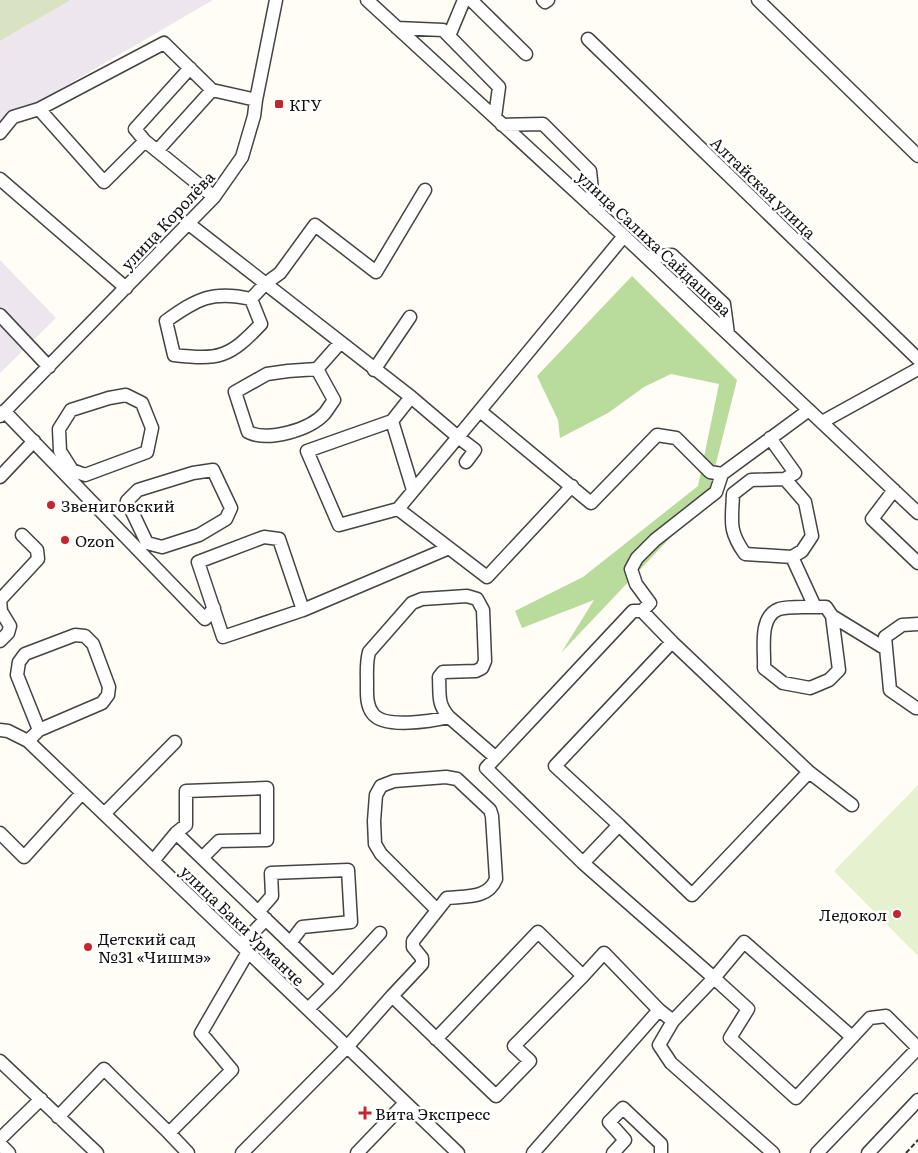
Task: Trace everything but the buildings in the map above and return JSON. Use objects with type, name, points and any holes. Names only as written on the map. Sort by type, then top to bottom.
[{"type":"street","name":"улица Королёва","points":[[2,414],[189,224],[214,197],[242,158],[254,116],[276,0]]},
{"type":"street","name":"улица Салиха Сайдашева","points":[[367,0],[624,236],[918,513]]},
{"type":"street","points":[[449,36],[464,0]]},
{"type":"street","points":[[471,0],[526,54]]},
{"type":"street","points":[[543,0],[545,2],[548,0]]},
{"type":"street","points":[[758,0],[918,156]]},
{"type":"street","points":[[397,28],[443,30],[498,87],[499,121],[543,124],[590,172],[594,209]]},
{"type":"street","name":"Алтайская улица","points":[[588,39],[918,359]]},
{"type":"street","points":[[0,133],[13,117],[39,109],[164,43],[212,90],[256,100]]},
{"type":"street","points":[[190,68],[134,129],[145,142],[214,197]]},
{"type":"street","points":[[157,151],[212,90]]},
{"type":"street","points":[[39,109],[104,182],[145,142]]},
{"type":"street","points":[[0,179],[126,288]]},
{"type":"street","points":[[251,299],[265,284],[280,273],[315,225],[376,272],[425,190]]},
{"type":"street","points":[[189,224],[411,397],[458,438],[475,450],[466,462]]},
{"type":"street","points":[[411,397],[392,421],[307,451],[338,524],[398,509],[624,236]]},
{"type":"street","points":[[646,257],[672,255],[679,261],[724,304],[728,334]]},
{"type":"street","points":[[233,295],[251,299],[260,324],[247,339],[226,354],[204,358],[174,355],[166,321],[190,304],[210,296],[233,295]]},
{"type":"street","points":[[0,315],[49,366]]},
{"type":"street","points":[[374,370],[410,317]]},
{"type":"street","points":[[317,369],[334,400],[325,414],[304,429],[257,436],[248,432],[235,392],[267,374],[288,370],[317,369],[340,343]]},
{"type":"street","points":[[822,422],[918,369]]},
{"type":"street","points":[[126,395],[142,403],[152,428],[147,452],[86,475],[68,471],[60,451],[59,428],[71,410],[126,395]]},
{"type":"street","points":[[808,410],[722,474],[716,492],[655,540],[637,558],[631,569],[636,584],[650,603],[642,611],[633,611],[486,768],[583,863],[748,1009],[730,1038],[796,1098],[870,1018],[886,1016],[918,1048],[817,1153]]},
{"type":"street","points":[[480,411],[591,503],[658,436],[676,438],[710,472],[722,474]]},
{"type":"street","points":[[2,414],[68,471],[143,547],[205,619],[214,608]]},
{"type":"street","points":[[392,421],[413,490]]},
{"type":"street","points":[[770,438],[794,473],[785,479],[751,480],[732,494],[732,529],[737,542],[746,554],[792,557],[802,551],[812,536],[805,502],[785,479]]},
{"type":"street","points":[[0,477],[34,441]]},
{"type":"street","points":[[213,470],[231,508],[226,519],[199,535],[162,547],[143,547],[127,501],[138,490],[193,473],[213,470]]},
{"type":"street","points":[[398,509],[486,577],[572,486]]},
{"type":"street","points":[[894,490],[872,520],[918,563]]},
{"type":"street","points":[[0,641],[8,633],[10,626],[1,611],[0,600],[38,559],[37,550],[22,535]]},
{"type":"street","points":[[303,610],[279,539],[264,537],[198,562],[223,636],[303,610],[449,548]]},
{"type":"street","points":[[792,557],[815,606]]},
{"type":"street","points":[[449,717],[434,721],[390,722],[379,719],[373,714],[367,702],[366,661],[369,652],[412,603],[422,599],[467,596],[477,600],[483,610],[485,661],[482,668],[476,670],[443,672],[439,677],[440,703],[442,709],[449,717],[496,757]]},
{"type":"street","points":[[832,616],[839,670],[829,680],[810,688],[783,684],[764,668],[765,626],[770,615],[779,609],[826,607],[832,616],[886,649]]},
{"type":"street","points":[[642,611],[809,772],[852,805]]},
{"type":"street","points":[[918,624],[902,625],[885,637],[890,690],[918,708]]},
{"type":"street","points":[[28,741],[39,730],[102,703],[108,695],[110,687],[93,644],[85,636],[75,634],[25,654],[19,662],[17,675],[39,730]]},
{"type":"street","points":[[672,642],[555,766],[692,895],[809,772]]},
{"type":"street","name":"улица Баки Урманче","points":[[0,730],[28,741],[458,1153]]},
{"type":"street","points":[[104,814],[175,742]]},
{"type":"street","points":[[242,1153],[347,1047],[422,964],[422,958],[413,948],[413,941],[447,898],[482,894],[492,888],[496,879],[490,810],[456,779],[446,777],[394,781],[381,786],[376,795],[375,844],[381,854],[437,910]]},
{"type":"street","points":[[153,861],[176,833],[186,825],[186,790],[267,788],[267,840],[219,841],[202,858]]},
{"type":"street","points":[[0,833],[24,857],[82,793]]},
{"type":"street","points":[[583,863],[619,825]]},
{"type":"street","points":[[176,833],[333,984]]},
{"type":"street","points":[[169,1133],[232,1070],[200,1034],[272,896],[271,873],[348,870],[351,922],[302,927],[290,943]]},
{"type":"street","points":[[436,1039],[538,932],[583,976]]},
{"type":"street","points":[[308,1009],[380,933]]},
{"type":"street","points":[[773,1153],[671,1063],[658,1045],[672,1021],[714,978],[744,942],[852,1037]]},
{"type":"street","points":[[392,996],[496,1096],[530,1061],[514,1046],[604,953],[672,1021]]},
{"type":"street","points":[[533,1153],[659,1010]]},
{"type":"street","points":[[0,1061],[97,1153]]},
{"type":"street","points":[[58,1118],[104,1069],[188,1153]]},
{"type":"street","points":[[0,1140],[40,1099]]},
{"type":"street","points":[[868,1153],[918,1100]]},
{"type":"street","points":[[357,1153],[405,1103]]},
{"type":"street","points":[[613,1153],[624,1140],[609,1122],[623,1108],[660,1144],[661,1153]]},
{"type":"street","points":[[0,1144],[9,1153]]},
{"type":"path","points":[[906,1153],[918,1140]]},
{"type":"shaded area","points":[[71,0],[213,0],[0,124],[0,41]]},
{"type":"shaded area","points":[[0,260],[56,318],[0,373]]},
{"type":"green space","points":[[0,0],[71,0],[0,41]]},
{"type":"green space","points":[[632,276],[737,380],[707,499],[561,653],[594,600],[522,628],[515,611],[583,577],[698,486],[719,384],[671,374],[644,387],[608,413],[560,438],[558,420],[537,376]]},
{"type":"green space","name":"Ледокол","points":[[918,785],[918,956],[834,871]]},
{"type":"place","name":"КГУ","points":[[279,104]]},
{"type":"place","name":"Звениговский","points":[[51,505]]},
{"type":"place","name":"Ozon","points":[[65,540]]},
{"type":"place","name":"Ледокол","points":[[897,914]]},
{"type":"place","name":"Детский сад №31 «Чишмэ»","points":[[88,947]]},
{"type":"place","name":"Вита Экспресс","points":[[365,1113]]}]
